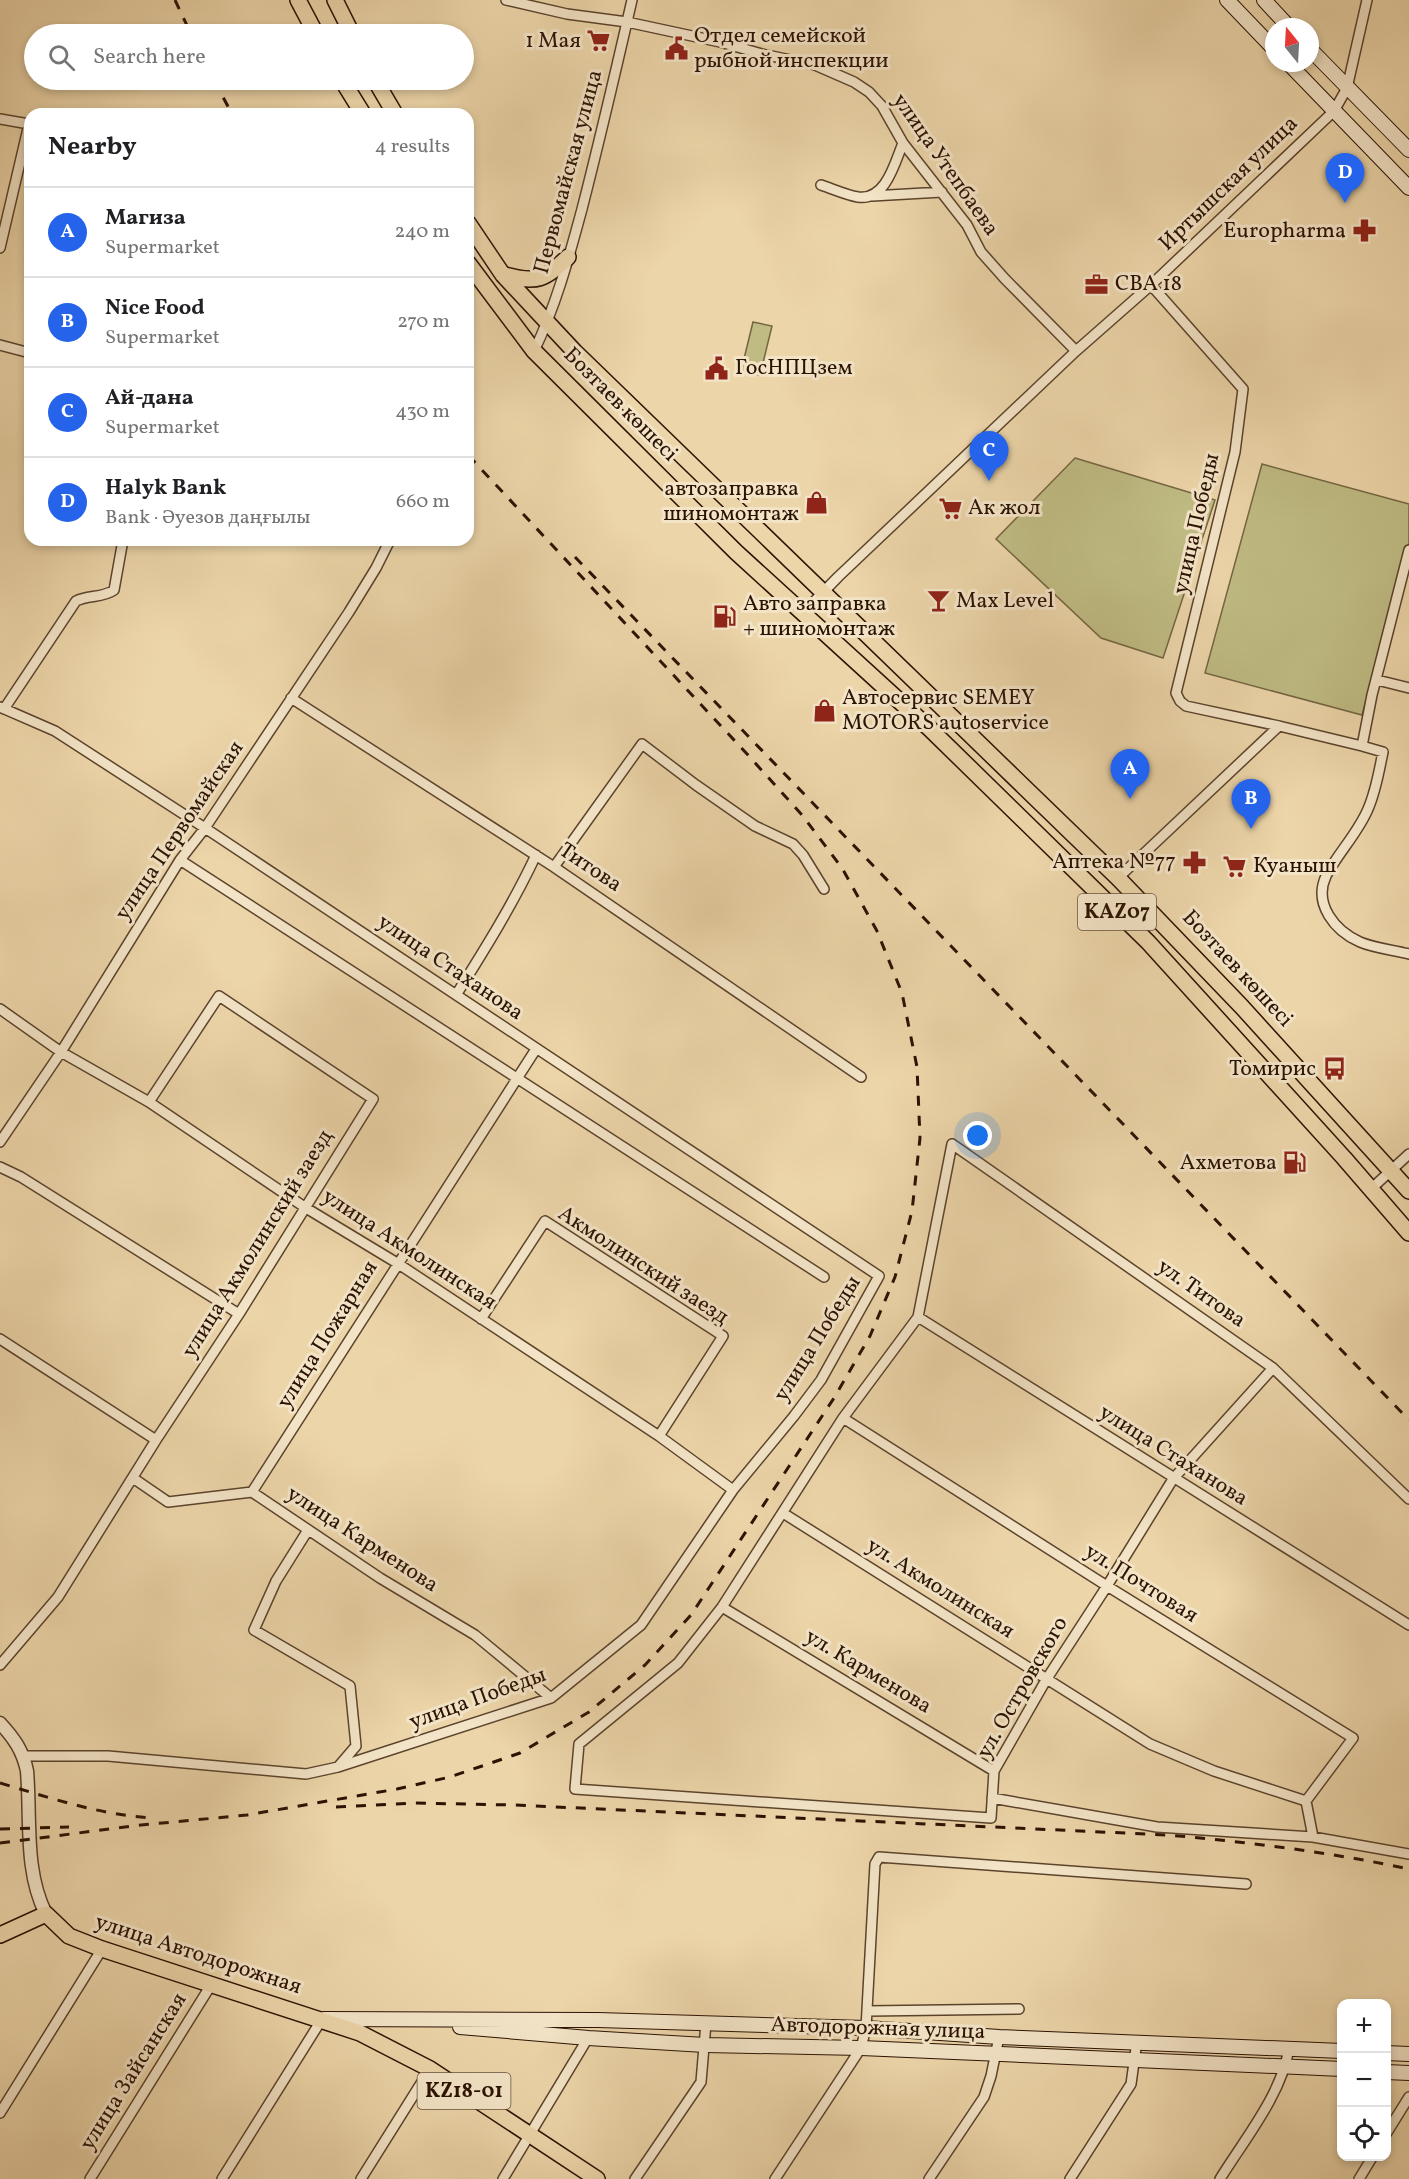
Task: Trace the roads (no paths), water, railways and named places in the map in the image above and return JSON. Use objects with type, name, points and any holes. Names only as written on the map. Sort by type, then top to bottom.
[{"type":"main road","points":[[298,0],[311,24]]},
{"type":"main road","points":[[335,0],[347,24]]},
{"type":"main road","points":[[1227,0],[1265,40]]},
{"type":"main road","points":[[1264,0],[1281,18]]},
{"type":"main road","points":[[1319,58],[1409,150]]},
{"type":"main road","points":[[1297,72],[1409,188]]},
{"type":"main road","points":[[348,90],[359,108]]},
{"type":"main road","points":[[381,90],[391,108]]},
{"type":"main road","name":"Бозтаев көшесі","points":[[474,232],[503,275],[575,352],[1118,878],[1242,1007],[1409,1191]]},
{"type":"main road","points":[[503,275],[525,281],[538,280],[549,276],[568,257]]},
{"type":"main road","name":"Бозтаев көшесі","points":[[474,271],[534,351],[736,552],[929,728],[1148,942],[1372,1188],[1409,1233]]},
{"type":"main road","points":[[0,1935],[46,1914]]},
{"type":"main road","name":"улица Автодорожная","points":[[46,1914],[69,1935],[102,1949],[322,2019]]},
{"type":"main road","name":"Автодорожная улица","points":[[322,2019],[576,2020],[866,2028],[999,2037],[1337,2051]]},
{"type":"main road","name":"KZ18-01","points":[[322,2019],[360,2033],[430,2069],[597,2179]]},
{"type":"main road","name":"Автодорожная улица","points":[[414,2020],[432,2025],[705,2045],[861,2048],[1337,2069]]},
{"type":"main road","points":[[1391,2053],[1409,2054]]},
{"type":"main road","points":[[1391,2072],[1409,2073]]},
{"type":"street","name":"улица Утепбаева","points":[[506,0],[567,14],[627,22],[815,65],[855,82],[869,92],[882,106],[903,143],[967,225],[981,252],[1076,351]]},
{"type":"street","name":"Первомайская улица","points":[[534,351],[548,323],[568,257],[604,124],[632,0]]},
{"type":"street","name":"Иртышская улица","points":[[804,612],[1076,351],[1151,285],[1334,111],[1347,88],[1367,0]]},
{"type":"street","points":[[0,119],[24,123]]},
{"type":"street","points":[[870,196],[886,182],[903,143]]},
{"type":"street","points":[[0,248],[24,145]]},
{"type":"street","points":[[821,185],[858,197],[942,192]]},
{"type":"street","name":"улица Победы","points":[[1151,285],[1243,389],[1235,452],[1176,693],[1179,701],[1186,706],[1278,726]]},
{"type":"street","points":[[0,345],[24,351]]},
{"type":"street","points":[[2,708],[76,601],[82,597],[109,593],[114,590],[122,546]]},
{"type":"street","name":"улица Первомайская","points":[[0,1142],[61,1052],[180,860],[205,828],[376,568],[387,546]]},
{"type":"street","points":[[1362,746],[1409,550]]},
{"type":"street","points":[[1377,680],[1409,688]]},
{"type":"street","name":"Титова","points":[[291,698],[536,855],[861,1077]]},
{"type":"street","name":"улица Стаханова","points":[[2,708],[55,731],[873,1271]]},
{"type":"street","points":[[1118,878],[1278,726],[1362,746],[1383,752],[1375,789],[1367,811],[1326,877],[1322,894],[1325,911],[1344,932],[1360,942],[1409,954]]},
{"type":"street","points":[[554,867],[642,744],[755,826],[793,844],[803,855],[824,889]]},
{"type":"street","points":[[456,995],[504,918],[536,855]]},
{"type":"street","points":[[180,860],[824,1277]]},
{"type":"street","name":"улица Акмолинский заезд","points":[[0,1665],[58,1597],[373,1099],[219,996],[149,1102]]},
{"type":"street","name":"улица Акмолинская","points":[[0,1009],[61,1052],[149,1102],[306,1208],[397,1263],[659,1436],[733,1490]]},
{"type":"street","name":"улица Пожарная","points":[[252,1492],[536,1049]]},
{"type":"street","name":"ул. Титова","points":[[918,1317],[952,1144],[1273,1368],[1409,1499]]},
{"type":"street","points":[[1372,1188],[1409,1154]]},
{"type":"street","points":[[0,1167],[21,1177],[239,1314]]},
{"type":"street","name":"Акмолинский заезд","points":[[481,1319],[546,1221],[723,1336],[659,1436]]},
{"type":"street","name":"улица Победы","points":[[24,1756],[108,1756],[306,1774],[338,1767],[551,1698],[641,1625],[733,1490],[821,1380],[878,1279],[877,1274],[873,1271]]},
{"type":"street","points":[[722,1607],[843,1418],[918,1317]]},
{"type":"street","name":"улица Стаханова","points":[[918,1317],[1409,1625]]},
{"type":"street","points":[[0,1339],[156,1440]]},
{"type":"street","name":"ул. Островского","points":[[722,1607],[678,1663],[579,1744],[575,1789],[991,1818],[994,1771],[1046,1680],[1173,1479],[1273,1368]]},
{"type":"street","name":"ул. Почтовая","points":[[843,1418],[1107,1586],[1353,1738],[1306,1801]]},
{"type":"street","name":"улица Карменова","points":[[133,1478],[168,1502],[252,1492],[380,1578],[476,1635],[551,1698]]},
{"type":"street","name":"ул. Акмолинская","points":[[783,1513],[1150,1744],[1214,1771],[1306,1801]]},
{"type":"street","points":[[308,1530],[276,1581],[254,1630],[350,1686],[356,1746],[338,1767]]},
{"type":"street","name":"ул. Карменова","points":[[722,1607],[994,1771]]},
{"type":"street","points":[[0,1724],[24,1756],[28,1781],[33,1877],[39,1900],[46,1914]]},
{"type":"street","points":[[992,1798],[1157,1827],[1313,1837],[1409,1854]]},
{"type":"street","points":[[1306,1801],[1313,1837]]},
{"type":"street","points":[[775,2179],[861,2048],[868,2011],[875,1864],[879,1857],[1246,1884]]},
{"type":"street","points":[[0,2113],[102,1949]]},
{"type":"street","name":"улица Зайсанская","points":[[90,2179],[211,1985]]},
{"type":"street","points":[[868,2011],[1019,2009]]},
{"type":"street","points":[[222,2179],[322,2019]]},
{"type":"street","points":[[635,2179],[701,2082],[706,2023]]},
{"type":"street","points":[[818,2047],[819,2027]]},
{"type":"street","points":[[929,2179],[984,2097],[999,2037]]},
{"type":"street","points":[[503,2179],[588,2038]]},
{"type":"street","points":[[1070,2179],[1131,2084],[1137,2041]]},
{"type":"street","points":[[1220,2179],[1279,2086],[1287,2066],[1289,2048]]},
{"type":"street","points":[[361,2179],[430,2069]]},
{"type":"street","points":[[1391,2126],[1409,2097]]},
{"type":"street","points":[[1359,2179],[1370,2161]]},
{"type":"railway","points":[[175,0],[186,24]]},
{"type":"railway","points":[[219,90],[229,108]]},
{"type":"railway","points":[[0,1843],[141,1825],[247,1815],[397,1789],[450,1777],[520,1753],[589,1712],[645,1665],[691,1615],[834,1398],[870,1336],[895,1277],[912,1211],[920,1138],[917,1067],[902,993],[877,931],[842,868],[802,815],[474,461]]},
{"type":"railway","points":[[575,557],[1409,1420]]},
{"type":"railway","points":[[0,1783],[95,1810],[153,1818]]},
{"type":"railway","points":[[336,1807],[414,1803],[514,1805],[1167,1835],[1288,1848],[1409,1869]]},
{"type":"railway","points":[[0,1829],[69,1827]]},
{"type":"place","name":"1 Мая","points":[[599,41]]},
{"type":"place","name":"Отдел семейской рыбной инспекции","points":[[676,49]]},
{"type":"place","name":"Halyk Bank","points":[[1345,203]]},
{"type":"place","name":"Europharma","points":[[1364,231]]},
{"type":"place","name":"СВА 18","points":[[1097,284]]},
{"type":"place","name":"ГосНПЦзем","points":[[717,368]]},
{"type":"place","name":"Ай-дана","points":[[989,481]]},
{"type":"place","name":"автозаправка шиномонтаж","points":[[817,502]]},
{"type":"place","name":"Ак жол","points":[[950,508]]},
{"type":"place","name":"Max Level","points":[[938,601]]},
{"type":"place","name":"Авто заправка + шиномонтаж","points":[[725,617]]},
{"type":"place","name":"Автосервис SEMEY MOTORS autoservice","points":[[824,711]]},
{"type":"place","name":"Магиза","points":[[1130,799]]},
{"type":"place","name":"Nice Food","points":[[1251,829]]},
{"type":"place","name":"Аптека №77","points":[[1194,862]]},
{"type":"place","name":"Куаныш","points":[[1235,866]]},
{"type":"place","name":"Томирис","points":[[1334,1069]]},
{"type":"place","name":"Ахметова","points":[[1295,1163]]}]
